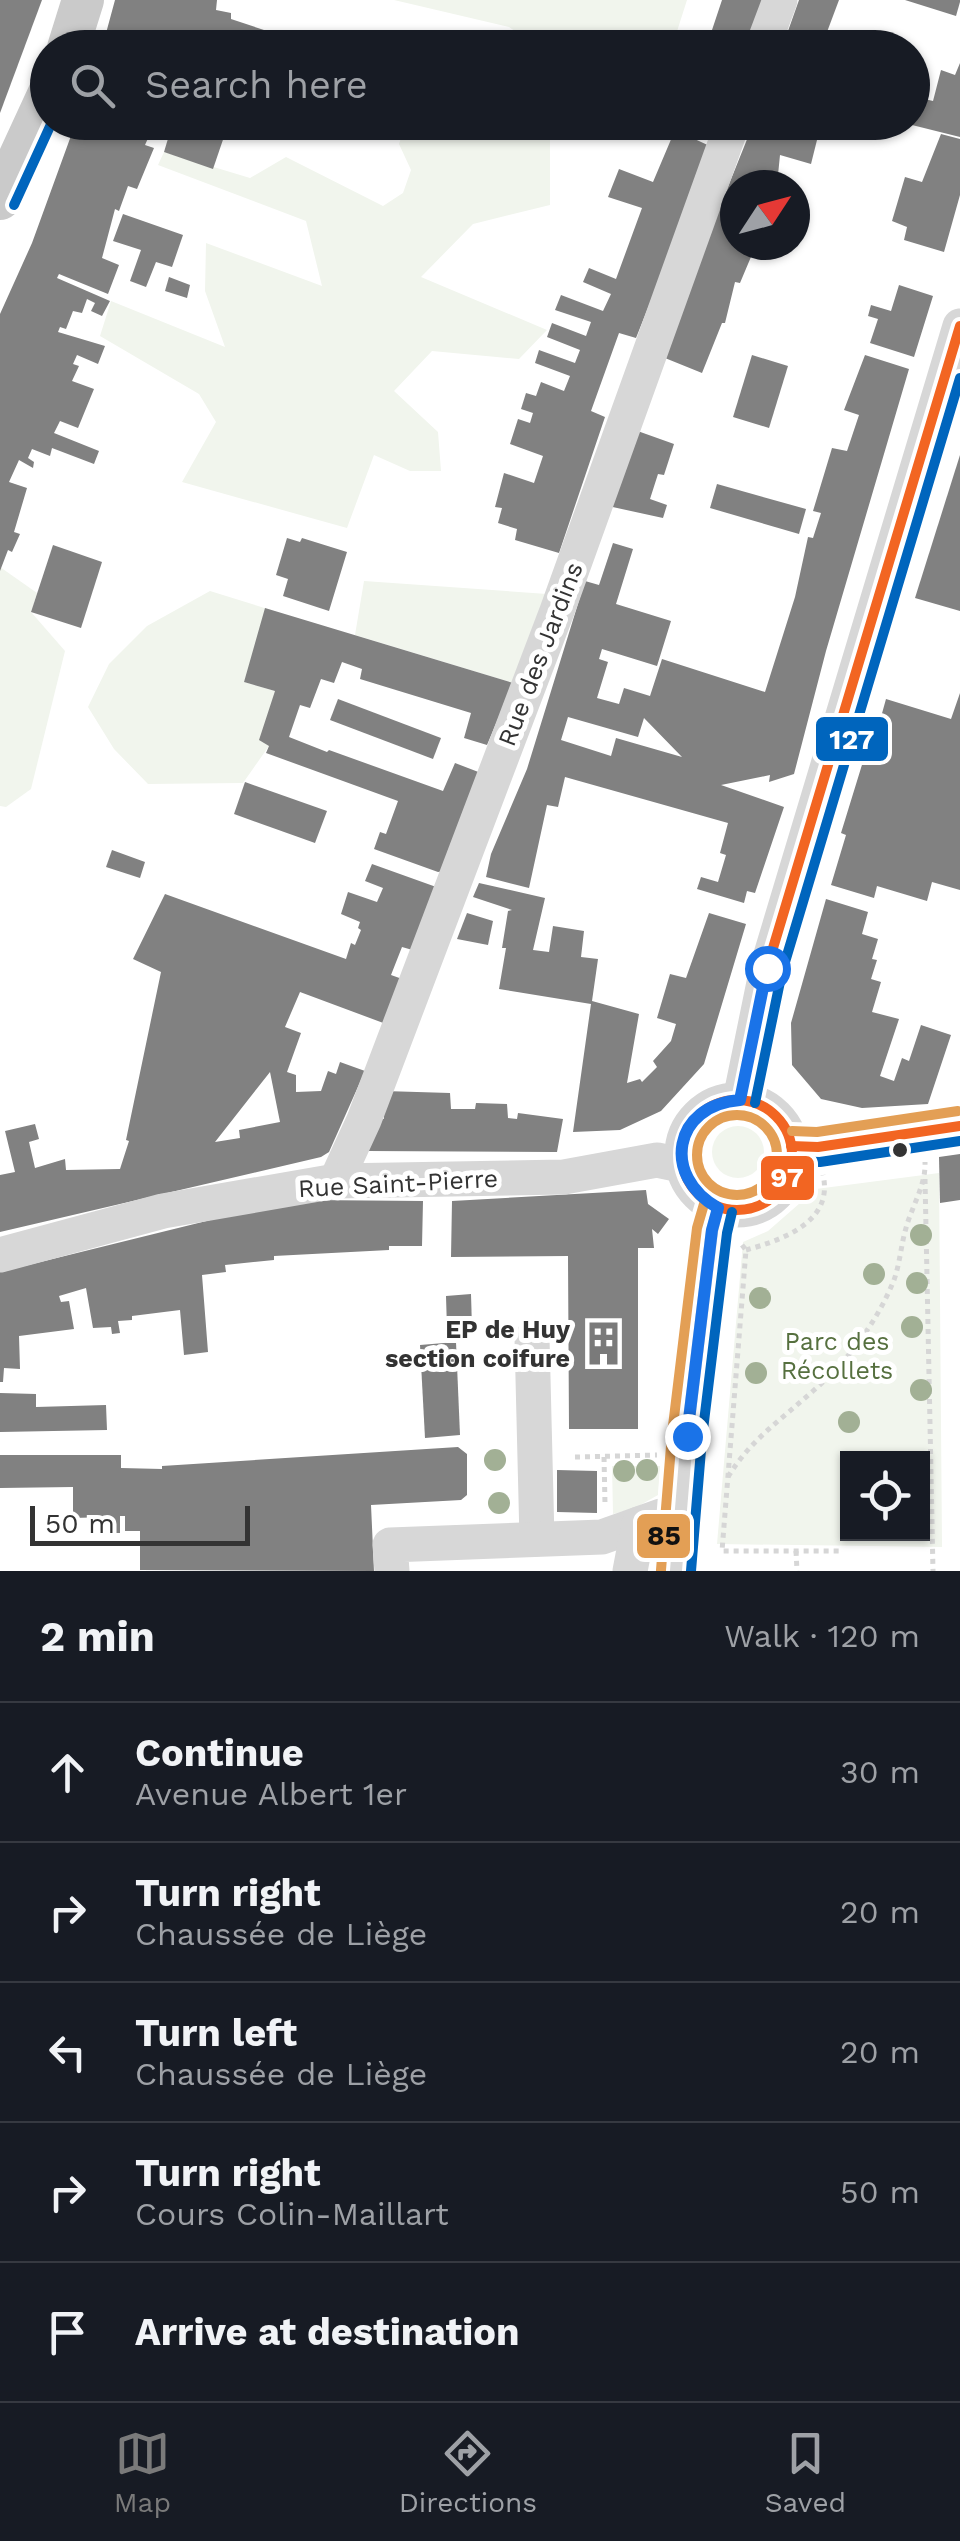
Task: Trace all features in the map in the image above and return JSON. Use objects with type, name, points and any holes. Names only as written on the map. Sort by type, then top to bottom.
[{"type":"main road","points":[[74,30],[83,0]]},
{"type":"main road","points":[[0,199],[30,134]]},
{"type":"street","points":[[769,30],[780,0]]},
{"type":"street","name":"Rue des Jardins","points":[[336,1181],[364,1120],[558,611],[727,140]]},
{"type":"street","points":[[740,1100],[767,968],[960,326]]},
{"type":"street","points":[[724,1101],[758,1104],[774,1114],[786,1128],[792,1146],[788,1178],[778,1192],[751,1210],[718,1208],[701,1198],[688,1183],[682,1164],[681,1148],[695,1118],[724,1101]]},
{"type":"street","points":[[792,1146],[818,1146],[960,1126]]},
{"type":"street","name":"Rue Saint-Pierre","points":[[0,1255],[163,1211],[336,1181],[564,1177],[656,1160],[682,1164]]},
{"type":"street","points":[[676,1571],[712,1230],[718,1208]]},
{"type":"street","points":[[532,1338],[537,1539]]},
{"type":"street","points":[[392,1571],[390,1546],[602,1537],[622,1520],[680,1517]]},
{"type":"street","points":[[622,1520],[630,1571]]},
{"type":"path","points":[[924,1133],[933,1571]]},
{"type":"path","points":[[822,1173],[825,1196],[813,1217],[787,1236],[746,1250],[719,1548],[841,1550]]},
{"type":"path","points":[[726,1480],[738,1460],[771,1424],[814,1390],[849,1354],[877,1316],[896,1277],[906,1227],[925,1174]]},
{"type":"path","points":[[575,1457],[666,1455]]},
{"type":"path","points":[[604,1456],[622,1520]]},
{"type":"path","points":[[796,1551],[796,1571]]},
{"type":"green space","points":[[394,0],[687,0],[677,30],[509,27]]},
{"type":"green space","points":[[400,140],[550,140],[550,205],[473,224],[421,277],[547,330],[519,359],[432,351],[394,391],[438,432],[441,471],[410,471],[374,455],[347,528],[182,482],[216,422],[199,394],[100,336],[111,301],[225,347],[205,291],[206,243],[322,286],[306,221],[158,165],[164,152],[250,178],[286,157],[383,206],[403,193],[411,170]]},
{"type":"green space","points":[[0,567],[37,593],[31,612],[65,651],[31,789],[6,807],[0,806]]},
{"type":"green space","points":[[364,581],[547,594],[513,683],[355,635]]},
{"type":"green space","points":[[210,591],[271,610],[244,682],[275,691],[269,746],[243,783],[148,784],[114,749],[88,707],[109,664],[147,626]]},
{"type":"green space","points":[[738,1126],[756,1134],[764,1152],[756,1170],[738,1178],[720,1170],[712,1152],[720,1134]]},
{"type":"green space","name":"Parc des Récollets","points":[[939,1173],[942,1547],[717,1544],[743,1242],[768,1231],[816,1189]]},
{"type":"green space","points":[[612,1466],[660,1466],[658,1495],[635,1508],[613,1514]]},
{"type":"building","points":[[0,0],[42,0],[30,30],[0,113]]},
{"type":"building","points":[[115,0],[217,0],[216,10],[264,30],[107,30]]},
{"type":"building","points":[[722,0],[765,0],[755,30],[712,30]]},
{"type":"building","points":[[799,0],[839,0],[828,30],[788,30]]},
{"type":"building","points":[[905,0],[960,0],[960,2],[956,16]]},
{"type":"building","points":[[960,63],[960,137],[930,130],[930,100],[933,101],[941,70],[955,75]]},
{"type":"building","points":[[941,134],[960,139],[960,195],[944,252],[904,240],[907,227],[892,221],[905,177],[922,182]]},
{"type":"building","points":[[69,140],[147,140],[145,145],[154,148],[137,189],[128,186],[119,211],[115,209],[102,258],[119,265],[108,294],[59,274],[57,278],[110,301],[102,316],[91,311],[95,303],[87,299],[82,313],[73,311],[66,329],[60,327],[58,332],[105,346],[98,364],[77,355],[73,364],[79,366],[72,381],[94,389],[78,428],[60,421],[54,433],[99,451],[94,464],[52,448],[50,456],[32,449],[28,458],[34,462],[33,468],[19,460],[9,482],[27,488],[14,532],[20,534],[0,571],[0,314],[32,243]]},
{"type":"building","points":[[168,140],[223,140],[213,169],[164,152]]},
{"type":"building","points":[[671,140],[697,140],[712,147],[636,338],[619,333],[591,411],[605,417],[559,553],[515,540],[517,529],[498,523],[502,508],[495,507],[504,473],[534,483],[543,456],[510,444],[518,419],[530,423],[533,413],[521,409],[526,393],[536,396],[541,382],[564,391],[570,376],[535,363],[539,350],[575,363],[580,350],[547,337],[552,323],[586,336],[591,322],[555,310],[561,295],[603,311],[611,294],[583,282],[589,268],[616,279],[642,208],[608,197],[619,169],[653,182]]},
{"type":"building","points":[[747,140],[817,140],[811,164],[780,155],[778,170],[735,170]]},
{"type":"building","points":[[720,207],[720,260],[750,260],[740,283],[735,282],[725,323],[702,373],[660,356]]},
{"type":"building","points":[[123,214],[183,235],[172,267],[156,262],[146,287],[130,281],[141,250],[113,241]]},
{"type":"building","points":[[169,277],[190,285],[187,298],[165,291]]},
{"type":"building","points":[[899,285],[933,296],[914,357],[870,343],[878,319],[868,316],[871,305],[891,311]]},
{"type":"building","points":[[752,355],[788,366],[769,428],[733,417]]},
{"type":"building","points":[[865,355],[909,369],[794,774],[769,782],[770,775],[721,785],[784,807],[755,893],[747,891],[744,903],[697,889],[701,877],[718,882],[726,855],[720,853],[728,823],[565,777],[558,807],[547,805],[529,888],[486,877],[491,854],[527,769],[585,581],[599,585],[613,543],[633,549],[616,604],[671,621],[657,666],[602,649],[599,659],[608,662],[597,698],[619,704],[624,688],[650,696],[662,659],[765,692],[795,597],[808,537],[813,538],[821,513],[813,511],[832,448],[847,451],[859,415],[844,410]],"holes":[[[568,717],[638,737],[644,718],[682,757],[616,738],[611,756],[561,740]]]},
{"type":"building","points":[[632,429],[674,444],[664,475],[658,474],[650,499],[667,505],[663,518],[608,506]]},
{"type":"building","points":[[960,455],[960,611],[915,598]]},
{"type":"building","points":[[717,484],[806,509],[799,534],[710,508]]},
{"type":"building","points":[[287,538],[300,542],[302,538],[347,552],[329,611],[283,596],[288,579],[276,575]]},
{"type":"building","points":[[53,545],[102,562],[81,628],[31,612]]},
{"type":"building","points":[[265,608],[513,683],[487,745],[464,738],[471,713],[360,679],[362,669],[342,662],[334,683],[321,679],[310,708],[300,705],[289,737],[327,752],[443,791],[455,763],[481,773],[445,871],[438,872],[374,849],[380,832],[386,834],[398,801],[266,753],[269,746],[259,740],[275,691],[244,682]]},
{"type":"building","points":[[960,693],[960,890],[932,882],[927,901],[877,886],[874,898],[831,885],[846,835],[841,833],[877,716],[881,717],[886,699],[951,719]]},
{"type":"building","points":[[338,699],[441,738],[433,759],[330,720]]},
{"type":"building","points":[[245,782],[327,811],[315,843],[234,814]]},
{"type":"building","points":[[112,850],[145,862],[140,878],[106,867]]},
{"type":"building","points":[[372,864],[439,888],[416,951],[402,947],[391,975],[405,980],[386,1024],[300,992],[285,1027],[301,1033],[287,1072],[296,1075],[296,1092],[321,1091],[328,1071],[336,1074],[340,1062],[365,1071],[329,1152],[0,1232],[0,1175],[15,1172],[5,1131],[35,1124],[39,1139],[29,1142],[35,1168],[65,1159],[66,1170],[120,1169],[129,1141],[126,1140],[161,972],[133,959],[165,894],[346,959],[361,930],[360,922],[341,914],[348,892],[377,902],[383,888],[365,881]],"holes":[[[270,1072],[280,1122],[239,1130],[240,1138],[215,1142]]]},
{"type":"building","points":[[479,883],[545,898],[533,950],[549,952],[553,926],[584,931],[581,957],[598,959],[592,1001],[639,1014],[627,1083],[640,1079],[642,1082],[657,1067],[653,1061],[671,1041],[676,1024],[657,1018],[670,974],[686,978],[709,913],[746,924],[704,1064],[661,1111],[620,1130],[573,1132],[591,1004],[499,989],[508,911],[512,910],[473,897]]},
{"type":"building","points":[[826,899],[868,912],[862,934],[878,939],[871,979],[881,982],[872,1012],[899,1019],[880,1076],[894,1081],[902,1058],[909,1061],[921,1025],[951,1035],[928,1104],[862,1108],[821,1099],[792,1065],[791,1023]]},
{"type":"building","points":[[467,913],[493,921],[488,945],[457,939]]},
{"type":"building","points":[[384,1091],[450,1093],[451,1109],[475,1109],[476,1103],[507,1104],[508,1118],[517,1119],[518,1113],[563,1119],[557,1152],[368,1151],[375,1116],[384,1119]]},
{"type":"building","points":[[960,1154],[960,1200],[940,1203],[939,1157]]},
{"type":"building","points":[[646,1190],[648,1204],[669,1219],[658,1234],[652,1229],[654,1248],[638,1248],[638,1429],[569,1429],[568,1256],[451,1257],[452,1201]]},
{"type":"building","points":[[310,1200],[423,1201],[422,1246],[274,1256],[274,1260],[225,1265],[226,1272],[202,1275],[208,1352],[184,1355],[180,1310],[132,1316],[132,1320],[118,1321],[120,1333],[112,1334],[111,1327],[93,1328],[86,1288],[59,1296],[61,1302],[69,1301],[74,1329],[19,1336],[20,1369],[4,1368],[0,1382],[0,1272],[271,1205]]},
{"type":"building","points":[[471,1294],[472,1328],[447,1329],[446,1296]]},
{"type":"building","points":[[456,1342],[460,1435],[425,1438],[420,1345]]},
{"type":"building","points":[[0,1393],[36,1394],[36,1407],[106,1405],[107,1430],[0,1432]]},
{"type":"building","points":[[458,1447],[467,1454],[467,1495],[461,1500],[371,1505],[374,1571],[140,1570],[140,1531],[125,1531],[125,1516],[120,1516],[120,1533],[109,1533],[109,1517],[73,1518],[73,1487],[0,1488],[0,1455],[121,1455],[121,1468],[162,1469]]},
{"type":"building","points":[[557,1470],[597,1471],[597,1513],[557,1512]]},
{"type":"transit line","name":"127","points":[[14,205],[44,140]]},
{"type":"transit line","name":"97","points":[[740,1100],[767,968],[960,326]]},
{"type":"transit line","name":"127","points":[[755,1103],[782,972],[960,378]]},
{"type":"transit line","name":"97","points":[[737,1100],[758,1104],[776,1116],[788,1134],[792,1155],[788,1176],[776,1194],[758,1206],[737,1210],[716,1206],[698,1194],[686,1176],[682,1155],[686,1134],[698,1116],[716,1104],[737,1100]]},
{"type":"transit line","name":"85","points":[[792,1131],[817,1132],[958,1111]]},
{"type":"transit line","name":"85","points":[[737,1115],[752,1118],[765,1127],[774,1140],[777,1155],[774,1170],[765,1183],[752,1192],[737,1195],[722,1192],[709,1183],[700,1170],[697,1155],[700,1140],[709,1127],[722,1118],[737,1115]]},
{"type":"transit line","name":"97","points":[[791,1146],[818,1147],[960,1126]]},
{"type":"transit line","name":"127","points":[[790,1161],[820,1162],[960,1141]]},
{"type":"transit line","name":"85","points":[[661,1570],[672,1434],[697,1228],[704,1204]]},
{"type":"transit line","name":"127","points":[[691,1571],[702,1438],[732,1212]]},
{"type":"place","name":"EP de Huy section coifure","points":[[603,1343]]},
{"type":"route","points":[[687,1436],[718,1208],[701,1198],[688,1183],[681,1148],[695,1118],[708,1107],[740,1100],[767,968]]}]
